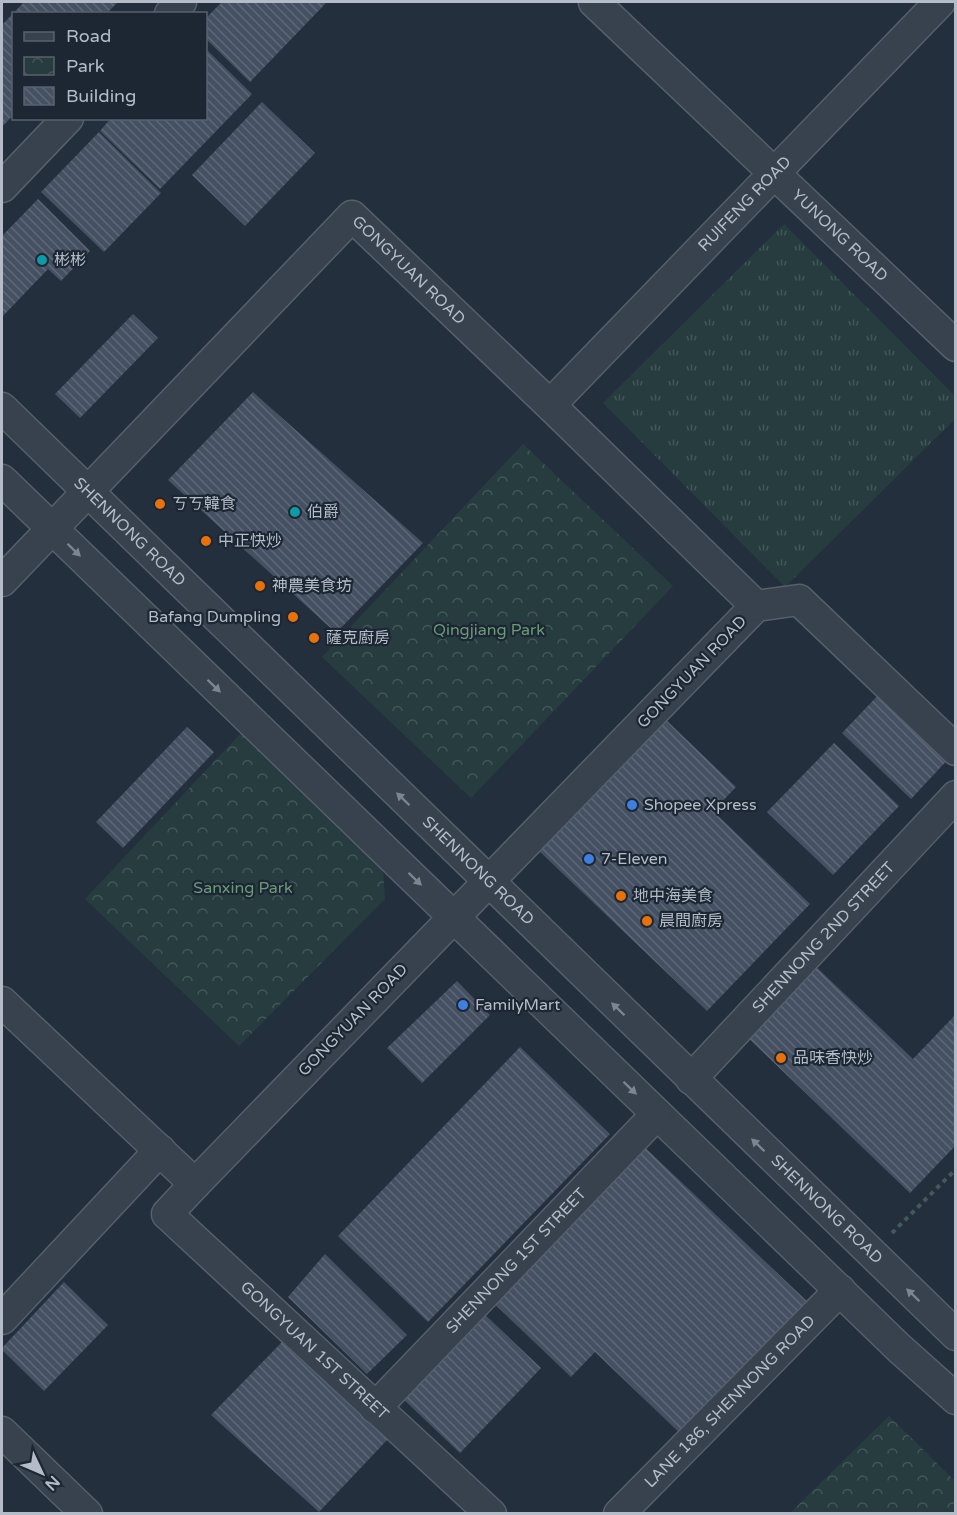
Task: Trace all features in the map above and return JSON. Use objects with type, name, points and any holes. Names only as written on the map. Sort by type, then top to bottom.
[{"type":"street","name":"YUNONG ROAD","points":[[594,2],[956,346]]},
{"type":"street","name":"RUIFENG ROAD","points":[[550,405],[940,2]]},
{"type":"street","points":[[2,187],[66,120]]},
{"type":"street","name":"GONGYUAN ROAD","points":[[2,581],[352,216],[756,606],[195,1184]]},
{"type":"street","name":"SHENNONG ROAD","points":[[2,408],[956,1335]]},
{"type":"street","points":[[2,480],[657,1114],[956,1399]]},
{"type":"street","points":[[756,606],[799,600],[956,750]]},
{"type":"street","name":"SHENNONG 2ND STREET","points":[[690,1079],[956,796]]},
{"type":"street","points":[[2,1002],[195,1184]]},
{"type":"street","name":"SHENNONG 1ST STREET","points":[[375,1408],[657,1114]]},
{"type":"street","points":[[2,1319],[160,1150]]},
{"type":"street","name":"GONGYUAN 1ST STREET","points":[[195,1184],[167,1214],[491,1514]]},
{"type":"street","name":"LANE 186, SHENNONG ROAD","points":[[619,1514],[840,1290]]},
{"type":"street","points":[[2,1432],[87,1514]]},
{"type":"path","points":[[892,1233],[956,1169]]},
{"type":"green space","points":[[784,224],[955,396],[956,418],[785,587],[603,403]]},
{"type":"green space","name":"Qingjiang Park","points":[[523,444],[673,586],[471,798],[322,657]]},
{"type":"green space","name":"Sanxing Park","points":[[241,733],[383,870],[385,899],[239,1046],[85,899]]},
{"type":"green space","points":[[889,1416],[955,1481],[955,1513],[790,1513]]},
{"type":"building","points":[[24,2],[118,2],[108,12],[14,12]]},
{"type":"building","points":[[222,2],[327,2],[250,82],[207,40],[207,17]]},
{"type":"building","points":[[12,15],[12,116],[2,127],[2,25]]},
{"type":"building","points":[[207,50],[252,94],[160,189],[100,131],[109,120],[207,120]]},
{"type":"building","points":[[262,102],[315,153],[245,226],[192,175]]},
{"type":"building","points":[[99,132],[161,193],[104,252],[41,192]]},
{"type":"building","name":"彬彬","points":[[38,199],[90,251],[61,281],[48,269],[2,317],[2,236]]},
{"type":"building","points":[[133,314],[158,338],[80,418],[55,394]]},
{"type":"building","name":"伯爵","points":[[253,392],[423,543],[336,633],[168,480]]},
{"type":"building","points":[[884,689],[953,754],[911,799],[842,733]]},
{"type":"building","points":[[663,717],[736,787],[713,811],[810,904],[707,1011],[537,849]]},
{"type":"building","points":[[187,727],[214,752],[123,848],[96,822]]},
{"type":"building","points":[[834,743],[899,806],[833,875],[767,812]]},
{"type":"building","points":[[810,961],[913,1059],[956,1014],[956,1145],[910,1193],[742,1032]]},
{"type":"building","points":[[457,981],[490,1015],[422,1083],[387,1048]]},
{"type":"building","points":[[520,1047],[610,1134],[428,1322],[338,1236]]},
{"type":"building","points":[[636,1139],[811,1305],[685,1438],[595,1352],[571,1377],[486,1296]]},
{"type":"building","points":[[325,1254],[407,1335],[367,1374],[288,1297]]},
{"type":"building","points":[[64,1282],[108,1325],[44,1391],[2,1348]]},
{"type":"building","points":[[481,1311],[541,1368],[460,1453],[400,1396]]},
{"type":"building","points":[[282,1342],[388,1439],[319,1512],[211,1415]]},
{"type":"place","name":"彬彬","points":[[42,260]]},
{"type":"place","name":"ㄎㄎ韓食","points":[[160,504]]},
{"type":"place","name":"伯爵","points":[[295,512]]},
{"type":"place","name":"中正快炒","points":[[206,541]]},
{"type":"place","name":"神農美食坊","points":[[260,586]]},
{"type":"place","name":"Bafang Dumpling","points":[[293,617]]},
{"type":"place","name":"薩克廚房","points":[[314,638]]},
{"type":"place","name":"Shopee Xpress","points":[[632,805]]},
{"type":"place","name":"7-Eleven","points":[[589,859]]},
{"type":"place","name":"地中海美食","points":[[621,896]]},
{"type":"place","name":"晨間廚房","points":[[647,921]]},
{"type":"place","name":"FamilyMart","points":[[463,1005]]},
{"type":"place","name":"品味香快炒","points":[[781,1058]]}]
